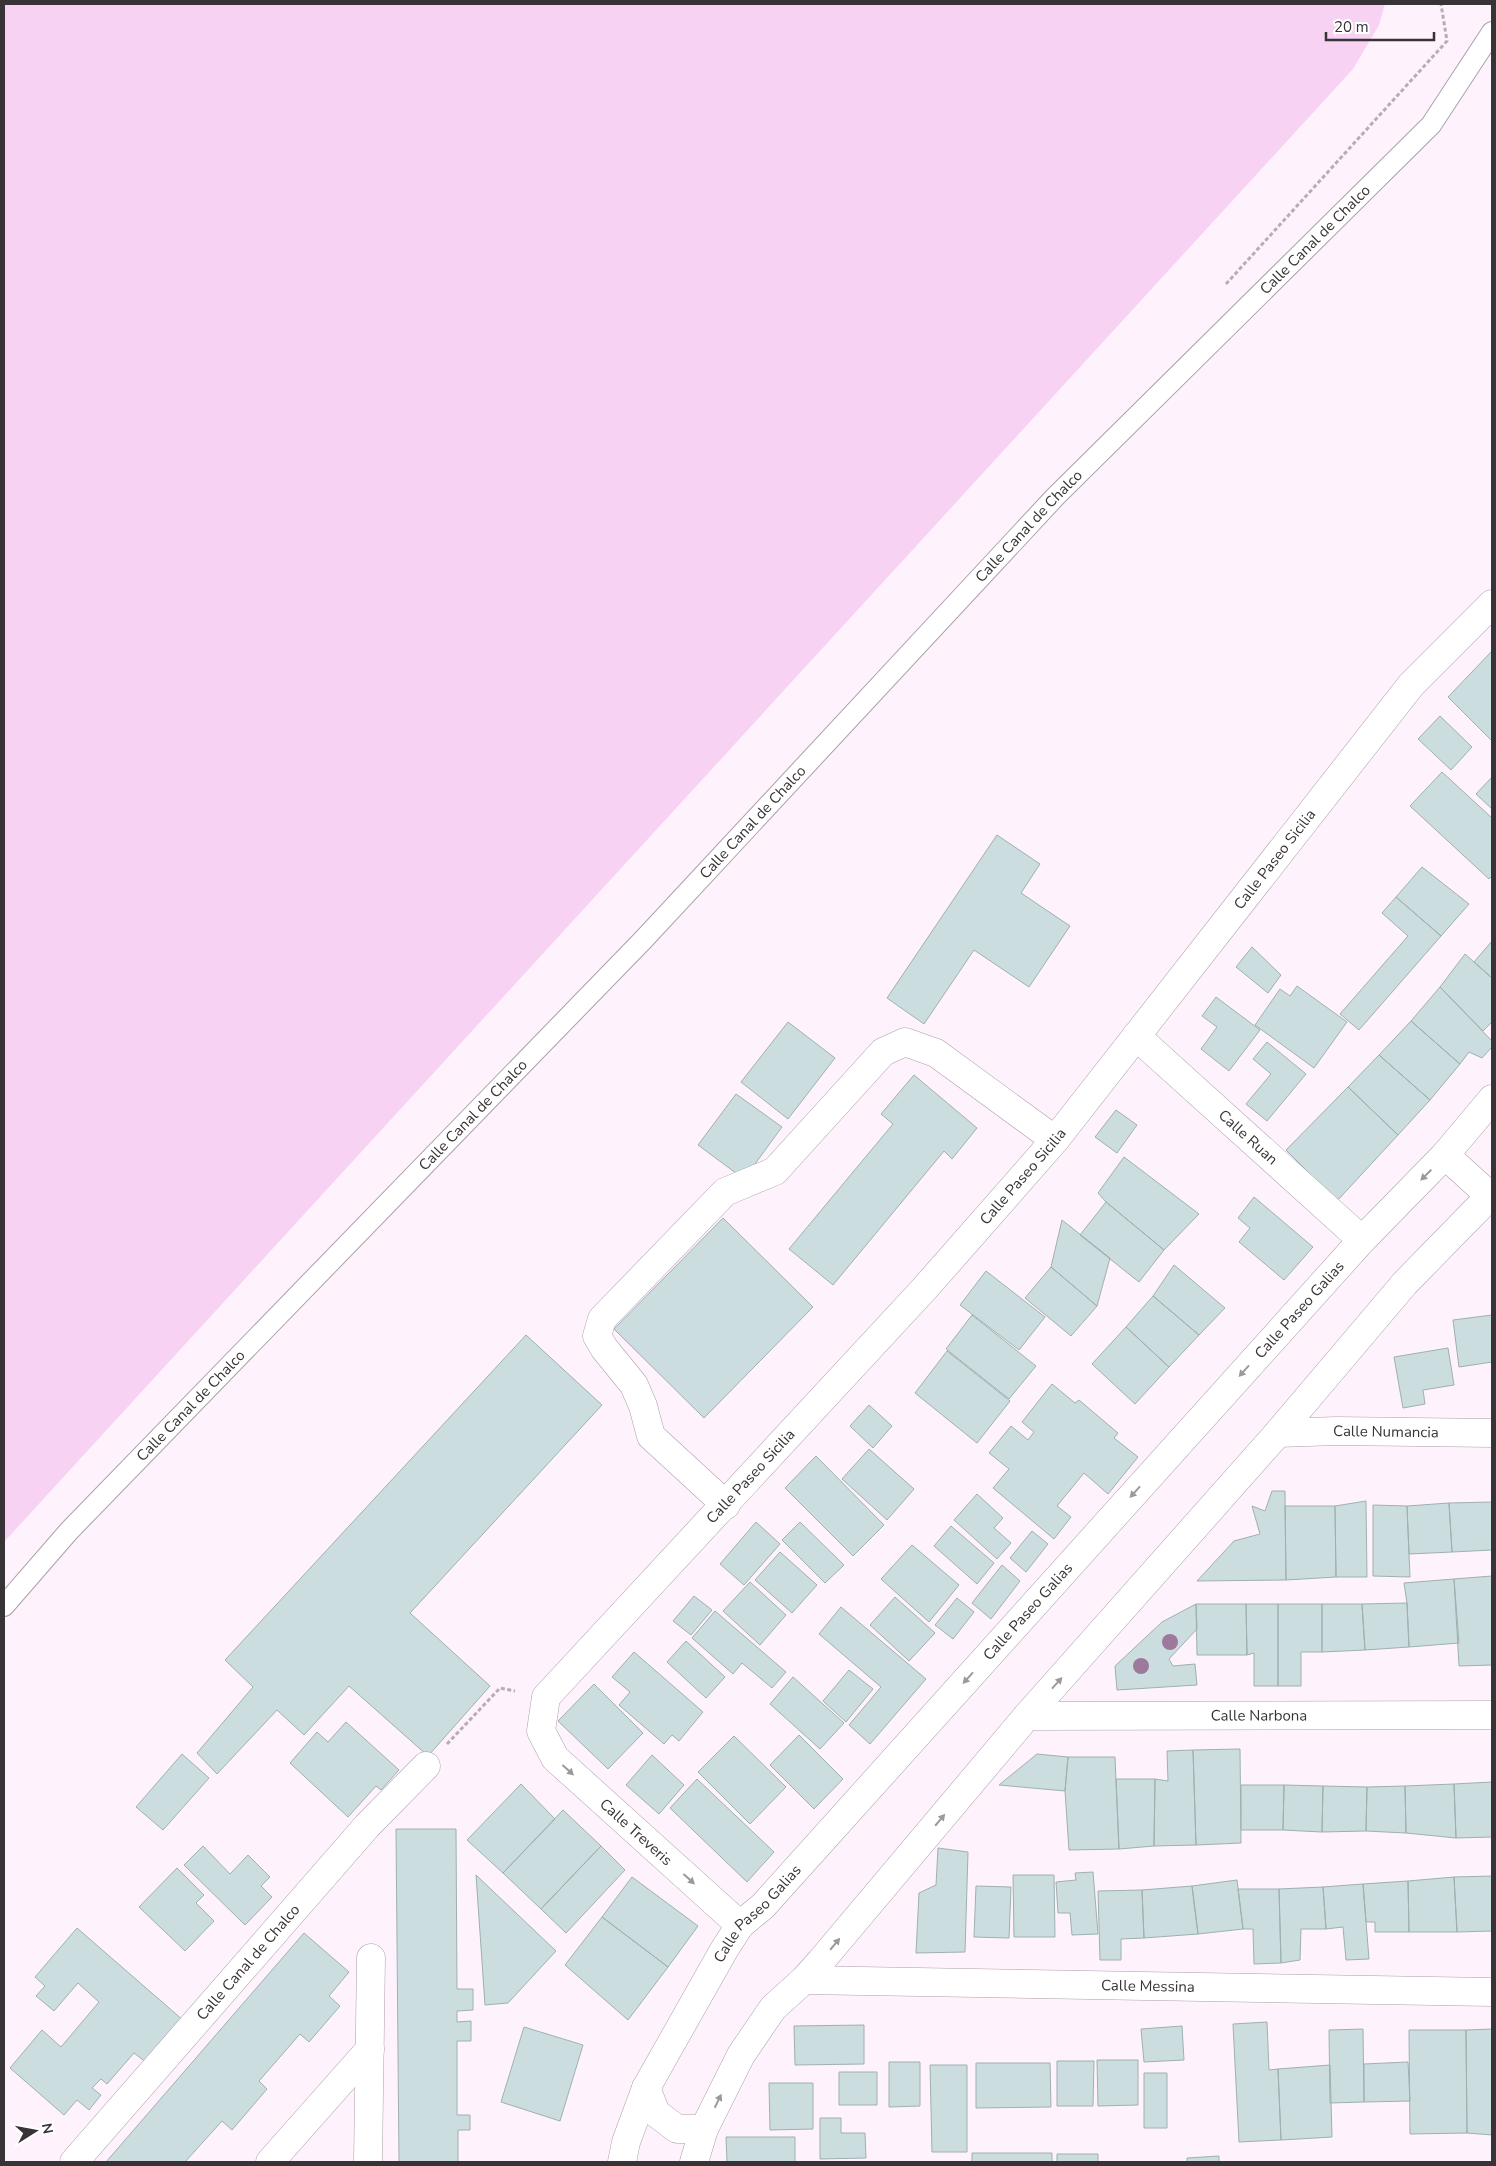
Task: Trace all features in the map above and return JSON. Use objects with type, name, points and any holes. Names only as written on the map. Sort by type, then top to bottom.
[{"type":"street","name":"Calle Paseo Sicilia","points":[[546,1696],[926,1287],[1055,1140],[1411,685],[1492,604]]},
{"type":"street","name":"Calle Ruan","points":[[1136,1036],[1362,1240]]},
{"type":"street","points":[[726,1504],[651,1436],[643,1406],[634,1385],[604,1348],[597,1336],[602,1319],[725,1192],[775,1171],[882,1052],[905,1042],[936,1052],[1055,1140]]},
{"type":"street","name":"Calle Paseo Galias","points":[[622,2162],[626,2142],[646,2088],[740,1925],[762,1906],[1362,1240],[1445,1155],[1492,1099]]},
{"type":"street","points":[[694,2162],[704,2129],[741,2055],[773,2008],[804,1980],[1027,1716],[1278,1433],[1405,1284],[1491,1195],[1445,1155]]},
{"type":"street","name":"Calle Numancia","points":[[1278,1433],[1336,1431],[1492,1433]]},
{"type":"street","name":"Calle Treveris","points":[[546,1696],[541,1731],[554,1758],[740,1925]]},
{"type":"street","name":"Calle Narbona","points":[[1027,1716],[1492,1716]]},
{"type":"street","name":"Calle Canal de Chalco","points":[[74,2162],[366,1826],[426,1766]]},
{"type":"street","points":[[368,2162],[371,1958]]},
{"type":"street","name":"Calle Messina","points":[[804,1980],[1492,1992]]},
{"type":"street","points":[[270,2162],[370,2049]]},
{"type":"street","points":[[646,2088],[656,2113],[677,2129],[704,2129]]},
{"type":"lane","name":"Calle Canal de Chalco","points":[[4,1606],[69,1531],[644,939],[1055,497],[1431,125],[1492,32]]},
{"type":"path","points":[[426,1766],[500,1688],[546,1696]]},
{"type":"shaded area","points":[[4,4],[1385,4],[1379,25],[1353,69],[4,1542]]},
{"type":"building","points":[[1492,651],[1492,741],[1448,697]]},
{"type":"building","points":[[1440,716],[1472,747],[1451,770],[1418,739]]},
{"type":"building","points":[[1442,772],[1492,818],[1492,876],[1489,879],[1410,806]]},
{"type":"building","points":[[1492,777],[1492,809],[1476,794]]},
{"type":"building","points":[[997,835],[1040,864],[1021,893],[1070,926],[1029,987],[974,950],[924,1024],[887,998]]},
{"type":"building","points":[[1422,867],[1469,904],[1441,936],[1396,897]]},
{"type":"building","points":[[1396,897],[1441,936],[1359,1030],[1340,1014],[1408,936],[1382,913]]},
{"type":"building","points":[[1492,941],[1492,978],[1474,962]]},
{"type":"building","points":[[1252,947],[1281,975],[1268,993],[1236,967]]},
{"type":"building","points":[[1465,954],[1492,978],[1492,1022],[1483,1031],[1440,987]]},
{"type":"building","points":[[1297,986],[1347,1022],[1314,1068],[1255,1025],[1280,989],[1290,996]]},
{"type":"building","points":[[1440,987],[1492,1041],[1492,1047],[1482,1058],[1469,1052],[1460,1064],[1411,1021]]},
{"type":"building","points":[[1216,997],[1260,1030],[1229,1071],[1201,1049],[1217,1027],[1202,1016]]},
{"type":"building","points":[[1411,1021],[1460,1064],[1430,1100],[1379,1055]]},
{"type":"building","points":[[788,1022],[835,1058],[788,1119],[741,1082]]},
{"type":"building","points":[[1267,1042],[1306,1074],[1267,1121],[1246,1104],[1271,1074],[1253,1059]]},
{"type":"building","points":[[1379,1055],[1430,1100],[1398,1135],[1348,1087]]},
{"type":"building","points":[[914,1075],[977,1128],[952,1159],[944,1151],[833,1285],[789,1249],[893,1124],[881,1114]]},
{"type":"building","points":[[1348,1087],[1398,1135],[1337,1201],[1286,1150]]},
{"type":"building","points":[[736,1094],[782,1127],[744,1179],[698,1145]]},
{"type":"building","points":[[1116,1110],[1137,1125],[1117,1153],[1095,1137]]},
{"type":"building","points":[[1124,1157],[1199,1214],[1164,1250],[1106,1202],[1098,1193]]},
{"type":"building","points":[[1254,1197],[1313,1247],[1284,1280],[1239,1242],[1250,1228],[1238,1218]]},
{"type":"building","points":[[1106,1202],[1164,1250],[1139,1282],[1080,1235]]},
{"type":"building","points":[[723,1218],[813,1307],[704,1418],[614,1329]]},
{"type":"building","points":[[1062,1220],[1110,1258],[1097,1306],[1051,1267]]},
{"type":"building","points":[[1174,1265],[1225,1308],[1199,1335],[1153,1296]]},
{"type":"building","points":[[1051,1267],[1097,1306],[1071,1336],[1025,1298]]},
{"type":"building","points":[[986,1271],[1045,1317],[1019,1350],[960,1305]]},
{"type":"building","points":[[1153,1296],[1199,1335],[1169,1367],[1126,1327]]},
{"type":"building","points":[[972,1315],[1036,1366],[1009,1399],[946,1349]]},
{"type":"building","points":[[1492,1315],[1492,1362],[1459,1367],[1453,1320]]},
{"type":"building","points":[[1126,1327],[1169,1367],[1135,1404],[1092,1364]]},
{"type":"building","points":[[526,1335],[602,1405],[410,1613],[490,1686],[428,1756],[349,1686],[304,1735],[277,1710],[217,1774],[197,1753],[253,1687],[225,1660]]},
{"type":"building","points":[[1448,1348],[1454,1385],[1423,1390],[1425,1404],[1403,1408],[1394,1357]]},
{"type":"building","points":[[947,1351],[1010,1401],[977,1443],[915,1393]]},
{"type":"building","points":[[1052,1384],[1075,1403],[1079,1400],[1118,1433],[1114,1438],[1138,1457],[1108,1494],[1084,1473],[1057,1506],[1071,1517],[1054,1539],[993,1488],[1009,1469],[989,1453],[1011,1426],[1028,1440],[1034,1432],[1022,1422]]},
{"type":"building","points":[[869,1405],[892,1426],[873,1448],[850,1426]]},
{"type":"building","points":[[869,1449],[914,1489],[887,1520],[842,1479]]},
{"type":"building","points":[[816,1456],[884,1525],[853,1556],[785,1488]]},
{"type":"building","points":[[1272,1491],[1285,1491],[1286,1580],[1197,1581],[1234,1541],[1260,1534],[1252,1506],[1265,1511]]},
{"type":"building","points":[[977,1494],[1003,1518],[994,1528],[1011,1543],[997,1559],[954,1520]]},
{"type":"building","points":[[1366,1501],[1367,1577],[1336,1577],[1335,1506]]},
{"type":"building","points":[[1492,1502],[1492,1550],[1452,1552],[1449,1503]]},
{"type":"building","points":[[1449,1503],[1452,1552],[1409,1554],[1407,1506]]},
{"type":"building","points":[[1373,1505],[1407,1506],[1410,1577],[1373,1576]]},
{"type":"building","points":[[1285,1506],[1335,1506],[1336,1577],[1286,1580]]},
{"type":"building","points":[[756,1522],[780,1544],[744,1585],[720,1564]]},
{"type":"building","points":[[800,1522],[844,1565],[825,1583],[782,1540]]},
{"type":"building","points":[[951,1526],[994,1563],[977,1584],[934,1546]]},
{"type":"building","points":[[1032,1531],[1048,1544],[1026,1572],[1010,1558]]},
{"type":"building","points":[[912,1545],[959,1585],[929,1622],[881,1579]]},
{"type":"building","points":[[780,1552],[817,1585],[792,1613],[755,1580]]},
{"type":"building","points":[[1002,1565],[1020,1581],[991,1619],[972,1603]]},
{"type":"building","points":[[1492,1576],[1492,1665],[1459,1666],[1454,1579]]},
{"type":"building","points":[[1454,1579],[1459,1643],[1409,1647],[1404,1583]]},
{"type":"building","points":[[750,1582],[786,1615],[760,1645],[723,1611]]},
{"type":"building","points":[[694,1596],[712,1610],[691,1635],[673,1621]]},
{"type":"building","points":[[895,1597],[935,1633],[909,1661],[870,1625]]},
{"type":"building","points":[[957,1598],[974,1612],[953,1639],[935,1625]]},
{"type":"building","points":[[1407,1603],[1409,1647],[1365,1650],[1362,1604]]},
{"type":"building","points":[[1196,1604],[1246,1604],[1247,1655],[1197,1655]]},
{"type":"building","points":[[1196,1604],[1197,1629],[1169,1659],[1173,1666],[1195,1664],[1197,1685],[1117,1690],[1115,1666],[1162,1622]]},
{"type":"building","points":[[1246,1604],[1278,1604],[1278,1686],[1254,1686],[1254,1653],[1247,1655]]},
{"type":"building","points":[[1278,1604],[1322,1604],[1322,1652],[1301,1652],[1301,1686],[1278,1686]]},
{"type":"building","points":[[1322,1604],[1362,1604],[1365,1650],[1322,1652]]},
{"type":"building","points":[[841,1607],[926,1679],[870,1744],[849,1725],[881,1687],[819,1634]]},
{"type":"building","points":[[715,1611],[786,1672],[772,1688],[742,1663],[733,1674],[692,1638]]},
{"type":"building","points":[[686,1641],[725,1677],[706,1698],[667,1662]]},
{"type":"building","points":[[634,1652],[703,1712],[679,1741],[672,1735],[664,1744],[619,1705],[630,1692],[612,1677]]},
{"type":"building","points":[[849,1670],[873,1689],[846,1722],[823,1701]]},
{"type":"building","points":[[793,1677],[844,1723],[820,1749],[770,1704]]},
{"type":"building","points":[[594,1684],[643,1733],[608,1769],[558,1721]]},
{"type":"building","points":[[346,1722],[399,1770],[381,1790],[376,1786],[348,1817],[290,1763],[317,1732],[328,1742]]},
{"type":"building","points":[[799,1735],[843,1779],[814,1809],[770,1765]]},
{"type":"building","points":[[734,1736],[786,1787],[750,1824],[698,1772]]},
{"type":"building","points":[[1240,1749],[1241,1843],[1196,1845],[1193,1750]]},
{"type":"building","points":[[1193,1750],[1196,1845],[1154,1846],[1155,1779],[1168,1781],[1167,1751]]},
{"type":"building","points":[[182,1754],[209,1778],[163,1830],[136,1807]]},
{"type":"building","points":[[1037,1754],[1068,1757],[1065,1791],[999,1785]]},
{"type":"building","points":[[652,1755],[684,1785],[659,1814],[626,1785]]},
{"type":"building","points":[[1068,1757],[1115,1757],[1119,1849],[1069,1850],[1065,1791]]},
{"type":"building","points":[[697,1779],[774,1852],[747,1882],[670,1808]]},
{"type":"building","points":[[1116,1779],[1155,1779],[1154,1846],[1119,1849]]},
{"type":"building","points":[[1492,1782],[1492,1837],[1456,1838],[1454,1784]]},
{"type":"building","points":[[521,1784],[555,1819],[503,1873],[467,1840]]},
{"type":"building","points":[[1454,1784],[1456,1838],[1406,1833],[1405,1786]]},
{"type":"building","points":[[1241,1785],[1284,1785],[1283,1830],[1241,1830]]},
{"type":"building","points":[[1284,1785],[1323,1786],[1322,1832],[1283,1830]]},
{"type":"building","points":[[1323,1786],[1367,1787],[1366,1831],[1322,1832]]},
{"type":"building","points":[[1405,1786],[1406,1833],[1366,1831],[1367,1787]]},
{"type":"building","points":[[563,1810],[601,1846],[541,1909],[503,1873]]},
{"type":"building","points":[[396,1829],[456,1829],[457,1989],[473,1989],[473,2010],[457,2011],[457,2022],[471,2021],[471,2041],[457,2041],[457,2115],[470,2115],[470,2130],[458,2130],[458,2162],[399,2162]]},
{"type":"building","points":[[203,1846],[230,1874],[248,1855],[270,1877],[261,1886],[272,1897],[245,1925],[184,1865]]},
{"type":"building","points":[[601,1846],[625,1870],[566,1933],[541,1909]]},
{"type":"building","points":[[938,1848],[968,1852],[965,1952],[916,1953],[919,1893],[936,1885]]},
{"type":"building","points":[[177,1868],[204,1895],[196,1903],[214,1921],[185,1951],[139,1907]]},
{"type":"building","points":[[1093,1872],[1098,1934],[1072,1935],[1070,1913],[1058,1913],[1056,1882],[1076,1880],[1075,1873]]},
{"type":"building","points":[[476,1875],[556,1951],[508,2003],[485,2005]]},
{"type":"building","points":[[1013,1875],[1054,1875],[1055,1937],[1014,1937]]},
{"type":"building","points":[[1492,1876],[1492,1931],[1457,1932],[1454,1877]]},
{"type":"building","points":[[632,1877],[698,1926],[668,1967],[602,1917]]},
{"type":"building","points":[[1454,1877],[1457,1932],[1409,1932],[1408,1881]]},
{"type":"building","points":[[1237,1880],[1243,1929],[1198,1934],[1192,1886]]},
{"type":"building","points":[[1408,1881],[1409,1932],[1375,1932],[1375,1922],[1366,1922],[1363,1884]]},
{"type":"building","points":[[1363,1884],[1369,1959],[1346,1960],[1343,1927],[1326,1929],[1323,1887]]},
{"type":"building","points":[[976,1886],[1011,1887],[1009,1938],[974,1937]]},
{"type":"building","points":[[1192,1886],[1198,1934],[1144,1938],[1142,1890]]},
{"type":"building","points":[[1323,1887],[1326,1929],[1301,1929],[1300,1960],[1281,1963],[1279,1889]]},
{"type":"building","points":[[1238,1889],[1279,1889],[1281,1963],[1254,1964],[1253,1929],[1243,1929]]},
{"type":"building","points":[[1142,1890],[1144,1938],[1121,1939],[1121,1960],[1100,1960],[1098,1891]]},
{"type":"building","points":[[602,1917],[668,1967],[628,2020],[565,1965]]},
{"type":"building","points":[[77,1928],[184,2021],[147,2063],[134,2053],[107,2084],[101,2079],[92,2088],[101,2095],[89,2110],[77,2100],[64,2115],[10,2068],[42,2030],[61,2047],[99,2002],[78,1983],[54,2011],[36,1996],[45,1986],[35,1977]]},
{"type":"building","points":[[304,1933],[349,1972],[329,1996],[340,2006],[309,2042],[300,2034],[259,2081],[267,2089],[232,2130],[222,2121],[185,2162],[106,2162]]},
{"type":"building","points":[[1267,2022],[1269,2070],[1278,2069],[1281,2140],[1239,2142],[1233,2024]]},
{"type":"building","points":[[864,2025],[864,2064],[795,2065],[794,2026]]},
{"type":"building","points":[[1182,2026],[1184,2060],[1144,2062],[1141,2029]]},
{"type":"building","points":[[524,2027],[583,2045],[560,2121],[501,2102]]},
{"type":"building","points":[[1363,2029],[1364,2102],[1330,2103],[1329,2030]]},
{"type":"building","points":[[1492,2029],[1492,2135],[1467,2133],[1466,2030]]},
{"type":"building","points":[[1409,2030],[1466,2030],[1467,2133],[1410,2134]]},
{"type":"building","points":[[1097,2060],[1138,2060],[1138,2105],[1098,2106]]},
{"type":"building","points":[[1057,2061],[1094,2061],[1093,2106],[1057,2106]]},
{"type":"building","points":[[889,2062],[920,2062],[920,2106],[889,2107]]},
{"type":"building","points":[[1408,2062],[1410,2101],[1364,2102],[1364,2064]]},
{"type":"building","points":[[976,2063],[1050,2063],[1051,2107],[976,2108]]},
{"type":"building","points":[[930,2065],[967,2065],[967,2152],[932,2152]]},
{"type":"building","points":[[1330,2065],[1332,2137],[1281,2140],[1278,2069]]},
{"type":"building","points":[[839,2072],[877,2072],[877,2105],[839,2105]]},
{"type":"building","points":[[1144,2073],[1167,2073],[1167,2128],[1144,2128]]},
{"type":"building","points":[[769,2083],[813,2083],[813,2129],[770,2130]]},
{"type":"building","points":[[820,2118],[841,2118],[841,2133],[865,2133],[866,2158],[820,2159]]},
{"type":"building","points":[[726,2137],[795,2137],[795,2162],[727,2162]]},
{"type":"building","points":[[972,2153],[1052,2153],[1052,2162],[972,2162]]},
{"type":"building","points":[[1057,2154],[1098,2154],[1098,2162],[1057,2162]]},
{"type":"building","points":[[1219,2156],[1219,2162],[1187,2162],[1187,2158]]}]
